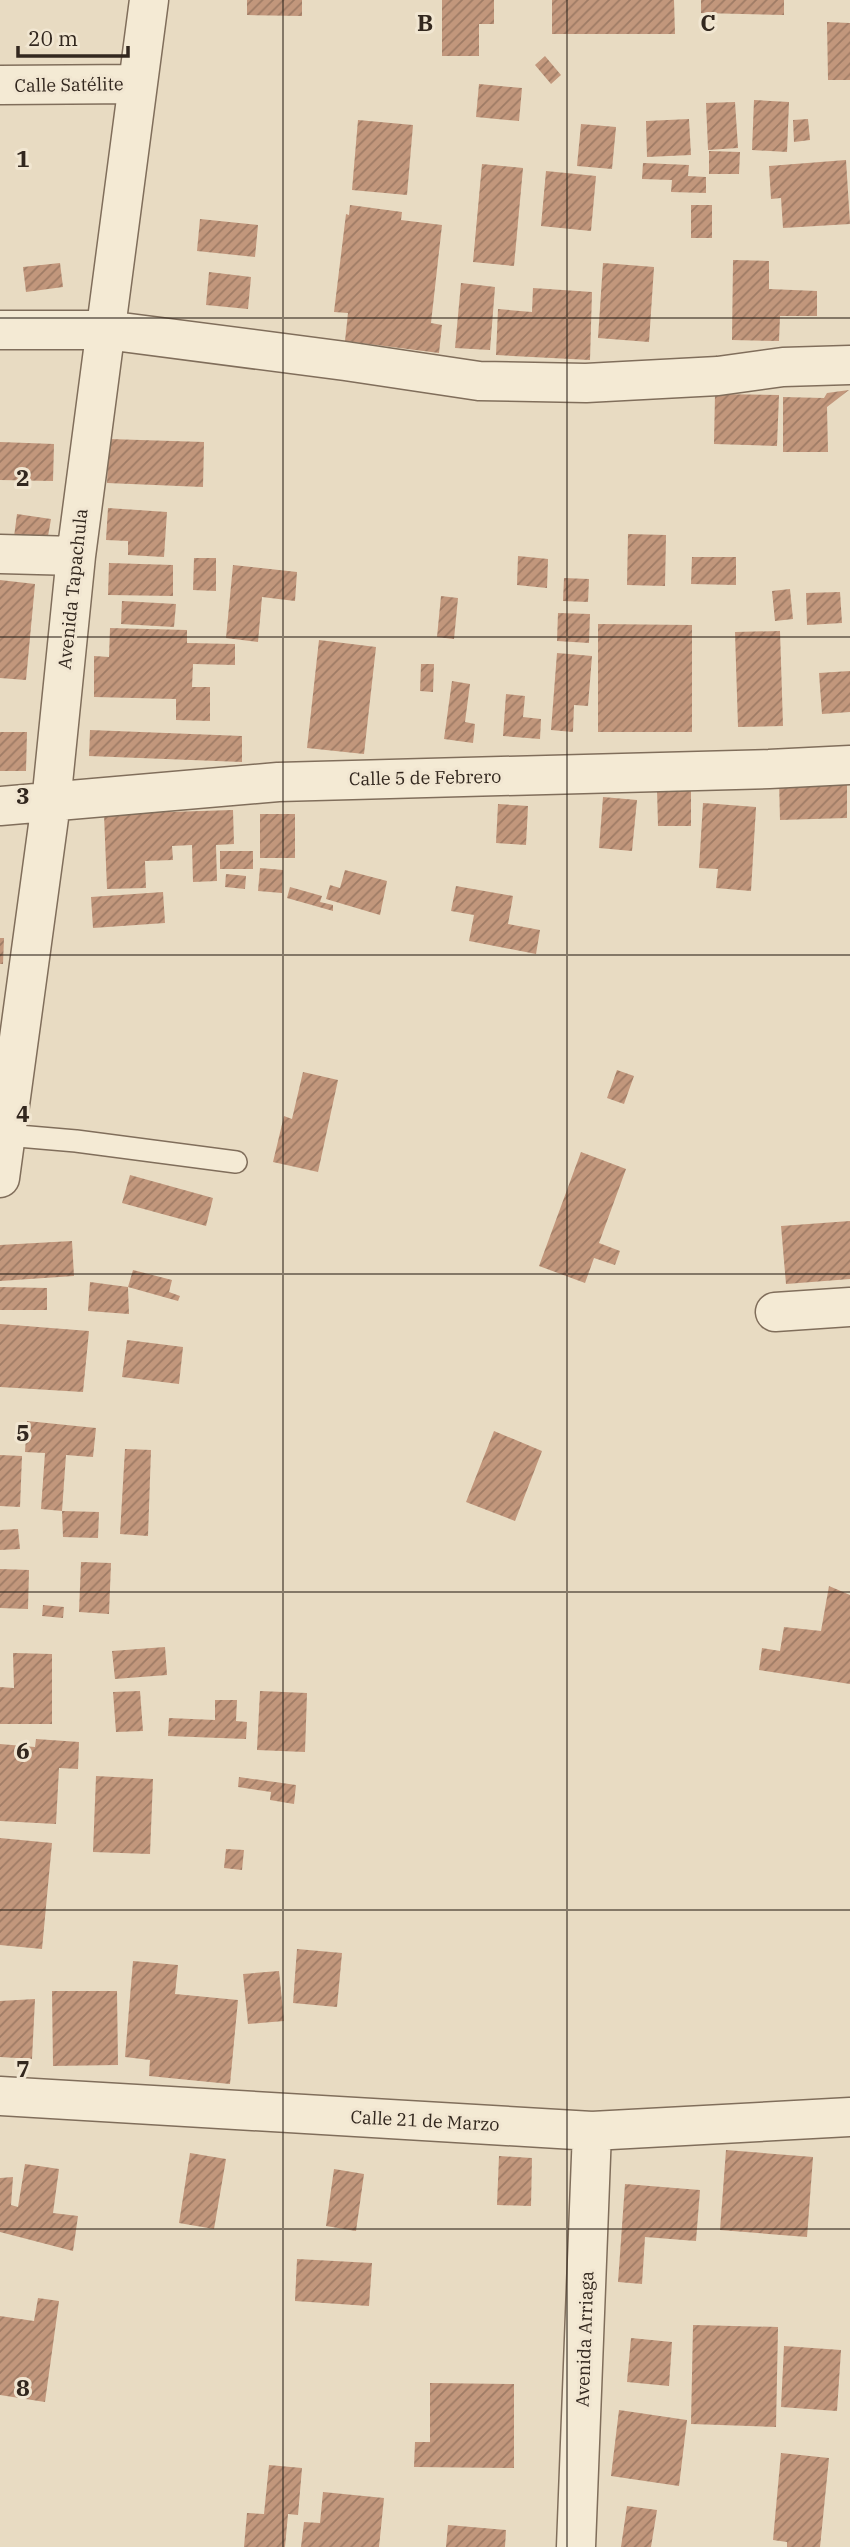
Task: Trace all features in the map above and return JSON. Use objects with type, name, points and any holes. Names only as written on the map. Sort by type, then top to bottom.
[{"type":"street","name":"Avenida Tapachula","points":[[0,1178],[6,1135],[11,1016],[51,803],[76,556],[149,0]]},
{"type":"street","name":"Calle Satélite","points":[[0,85],[138,84]]},
{"type":"street","points":[[0,330],[106,330],[479,380],[586,383],[718,376],[783,367],[850,365]]},
{"type":"street","points":[[0,554],[76,556]]},
{"type":"street","name":"Calle 5 de Febrero","points":[[0,806],[278,782],[850,765]]},
{"type":"street","points":[[775,1312],[850,1307]]},
{"type":"street","name":"Calle 21 de Marzo","points":[[0,2096],[592,2131],[850,2117]]},
{"type":"street","name":"Avenida Arriaga","points":[[576,2547],[592,2131]]},
{"type":"lane","points":[[6,1135],[236,1161]]},
{"type":"building","points":[[247,0],[302,0],[302,16],[247,15]]},
{"type":"building","points":[[442,0],[494,0],[494,24],[479,24],[479,56],[442,56]]},
{"type":"building","points":[[552,0],[674,0],[675,34],[552,34]]},
{"type":"building","points":[[701,0],[784,0],[784,15],[701,13]]},
{"type":"building","points":[[827,22],[850,23],[850,80],[828,80]]},
{"type":"building","points":[[545,56],[561,75],[551,84],[535,65]]},
{"type":"building","points":[[479,84],[522,88],[519,121],[476,117]]},
{"type":"building","points":[[754,100],[789,102],[787,152],[752,150]]},
{"type":"building","points":[[735,102],[738,148],[708,150],[706,103]]},
{"type":"building","points":[[689,119],[691,155],[647,157],[646,121]]},
{"type":"building","points":[[808,119],[810,140],[794,142],[793,120]]},
{"type":"building","points":[[358,120],[413,125],[407,195],[352,190]]},
{"type":"building","points":[[581,124],[616,127],[612,169],[577,166]]},
{"type":"building","points":[[709,151],[740,152],[739,174],[709,174]]},
{"type":"building","points":[[846,160],[850,224],[783,228],[781,198],[771,199],[769,166]]},
{"type":"building","points":[[643,163],[689,165],[688,176],[706,177],[706,193],[671,192],[672,180],[642,179]]},
{"type":"building","points":[[482,164],[523,168],[514,266],[473,262]]},
{"type":"building","points":[[546,171],[596,176],[591,231],[541,226]]},
{"type":"building","points":[[350,205],[402,212],[401,220],[442,225],[431,323],[442,325],[439,353],[345,341],[348,313],[334,312],[346,214],[349,215]]},
{"type":"building","points":[[691,205],[712,205],[712,238],[691,238]]},
{"type":"building","points":[[200,219],[258,225],[255,257],[197,251]]},
{"type":"building","points":[[733,260],[769,261],[769,289],[817,291],[817,316],[780,316],[779,341],[732,340]]},
{"type":"building","points":[[60,263],[63,287],[26,292],[23,267]]},
{"type":"building","points":[[603,263],[654,267],[649,342],[598,338]]},
{"type":"building","points":[[209,272],[251,277],[248,309],[206,305]]},
{"type":"building","points":[[461,283],[495,287],[490,350],[455,348]]},
{"type":"building","points":[[533,288],[592,292],[590,360],[496,355],[498,309],[532,312]]},
{"type":"building","points":[[849,390],[827,407],[828,452],[783,452],[783,397],[824,398],[827,393]]},
{"type":"building","points":[[715,394],[779,395],[777,446],[714,444]]},
{"type":"building","points":[[109,439],[204,442],[203,487],[107,483]]},
{"type":"building","points":[[0,442],[54,444],[53,481],[0,480]]},
{"type":"building","points":[[108,508],[167,512],[164,557],[128,555],[128,541],[106,540]]},
{"type":"building","points":[[17,514],[51,519],[47,542],[14,537]]},
{"type":"building","points":[[628,534],[666,535],[665,586],[627,585]]},
{"type":"building","points":[[518,556],[548,559],[547,588],[517,585]]},
{"type":"building","points":[[692,557],[736,557],[736,585],[691,584]]},
{"type":"building","points":[[194,558],[216,558],[216,591],[193,590]]},
{"type":"building","points":[[109,563],[173,565],[173,596],[108,595]]},
{"type":"building","points":[[233,565],[297,572],[295,601],[262,597],[258,642],[226,638]]},
{"type":"building","points":[[564,578],[589,579],[588,602],[563,601]]},
{"type":"building","points":[[0,580],[35,584],[26,680],[0,678]]},
{"type":"building","points":[[790,589],[793,619],[775,621],[772,591]]},
{"type":"building","points":[[840,592],[842,623],[807,625],[806,593]]},
{"type":"building","points":[[441,596],[458,598],[454,639],[437,637]]},
{"type":"building","points":[[122,601],[176,604],[174,627],[121,624]]},
{"type":"building","points":[[558,613],[590,614],[589,643],[557,641]]},
{"type":"building","points":[[598,624],[692,625],[692,732],[598,732]]},
{"type":"building","points":[[110,628],[187,630],[187,643],[235,644],[235,665],[193,664],[192,687],[210,687],[210,721],[176,720],[176,699],[94,697],[94,656],[109,657]]},
{"type":"building","points":[[780,631],[783,726],[738,727],[735,632]]},
{"type":"building","points":[[319,640],[376,647],[364,754],[307,748]]},
{"type":"building","points":[[557,653],[592,656],[588,706],[574,705],[573,732],[551,730]]},
{"type":"building","points":[[421,664],[434,664],[433,692],[420,691]]},
{"type":"building","points":[[850,671],[850,712],[822,714],[819,673]]},
{"type":"building","points":[[452,681],[470,684],[465,722],[475,724],[473,743],[444,739]]},
{"type":"building","points":[[506,694],[525,696],[523,717],[541,719],[540,739],[503,736]]},
{"type":"building","points":[[90,730],[242,736],[242,762],[89,756]]},
{"type":"building","points":[[0,732],[27,732],[26,771],[0,771]]},
{"type":"building","points":[[779,781],[847,781],[847,818],[780,820]]},
{"type":"building","points":[[657,789],[691,789],[691,826],[658,826]]},
{"type":"building","points":[[603,797],[637,800],[632,851],[599,848]]},
{"type":"building","points":[[703,803],[756,807],[751,891],[716,888],[718,869],[699,868]]},
{"type":"building","points":[[498,804],[528,806],[526,845],[496,843]]},
{"type":"building","points":[[233,810],[234,844],[216,845],[217,881],[193,882],[192,845],[172,846],[173,860],[145,861],[146,888],[107,889],[104,814]]},
{"type":"building","points":[[260,814],[295,814],[295,858],[260,858]]},
{"type":"building","points":[[220,851],[253,851],[253,869],[220,869]]},
{"type":"building","points":[[260,868],[283,870],[282,893],[258,891]]},
{"type":"building","points":[[345,870],[387,881],[380,915],[326,899],[330,885],[340,888]]},
{"type":"building","points":[[226,874],[246,876],[245,889],[225,887]]},
{"type":"building","points":[[456,886],[513,896],[508,924],[540,930],[536,954],[469,941],[474,915],[451,911]]},
{"type":"building","points":[[290,887],[322,896],[320,902],[333,905],[333,911],[287,898]]},
{"type":"building","points":[[163,892],[165,923],[93,928],[91,897]]},
{"type":"building","points":[[0,938],[4,938],[3,964],[0,964]]},
{"type":"building","points":[[617,1070],[634,1076],[624,1104],[607,1098]]},
{"type":"building","points":[[303,1072],[338,1080],[318,1172],[273,1162],[284,1116],[292,1119]]},
{"type":"building","points":[[581,1152],[626,1169],[599,1243],[620,1251],[615,1265],[594,1258],[585,1283],[539,1266]]},
{"type":"building","points":[[130,1175],[213,1198],[206,1226],[122,1203]]},
{"type":"building","points":[[850,1221],[850,1279],[786,1284],[781,1226]]},
{"type":"building","points":[[72,1241],[74,1276],[0,1281],[0,1245]]},
{"type":"building","points":[[133,1270],[172,1280],[169,1292],[180,1296],[178,1301],[128,1287]]},
{"type":"building","points":[[90,1282],[128,1287],[129,1314],[88,1311]]},
{"type":"building","points":[[0,1287],[47,1288],[47,1310],[0,1310]]},
{"type":"building","points":[[0,1324],[89,1331],[83,1392],[0,1387]]},
{"type":"building","points":[[127,1340],[183,1347],[179,1384],[122,1377]]},
{"type":"building","points":[[27,1421],[96,1428],[93,1457],[66,1455],[62,1511],[41,1509],[45,1453],[25,1452]]},
{"type":"building","points":[[494,1431],[542,1451],[515,1521],[466,1502]]},
{"type":"building","points":[[125,1449],[151,1450],[148,1536],[120,1534]]},
{"type":"building","points":[[0,1455],[22,1456],[20,1507],[0,1506]]},
{"type":"building","points":[[62,1511],[99,1512],[98,1538],[63,1537]]},
{"type":"building","points":[[18,1529],[20,1549],[0,1550],[0,1530]]},
{"type":"building","points":[[81,1562],[111,1563],[109,1614],[79,1612]]},
{"type":"building","points":[[0,1569],[29,1570],[28,1609],[0,1608]]},
{"type":"building","points":[[829,1586],[850,1595],[850,1684],[759,1670],[762,1648],[780,1651],[784,1627],[821,1631]]},
{"type":"building","points":[[43,1605],[64,1607],[63,1618],[42,1616]]},
{"type":"building","points":[[165,1647],[167,1675],[115,1679],[112,1651]]},
{"type":"building","points":[[13,1653],[52,1654],[52,1724],[0,1724],[0,1687],[14,1688]]},
{"type":"building","points":[[140,1691],[143,1731],[116,1732],[113,1692]]},
{"type":"building","points":[[260,1691],[307,1693],[305,1752],[257,1750]]},
{"type":"building","points":[[215,1700],[237,1700],[236,1721],[247,1722],[246,1739],[168,1736],[169,1718],[215,1720]]},
{"type":"building","points":[[36,1739],[79,1742],[78,1769],[59,1768],[56,1824],[0,1821],[0,1744],[35,1747]]},
{"type":"building","points":[[96,1776],[153,1779],[150,1854],[93,1852]]},
{"type":"building","points":[[239,1777],[296,1785],[294,1804],[270,1800],[271,1792],[238,1787]]},
{"type":"building","points":[[0,1838],[52,1843],[42,1949],[0,1945]]},
{"type":"building","points":[[226,1849],[244,1850],[242,1870],[224,1868]]},
{"type":"building","points":[[297,1949],[342,1953],[337,2007],[293,2003]]},
{"type":"building","points":[[133,1961],[178,1965],[175,1994],[238,2000],[230,2084],[149,2076],[150,2060],[125,2057]]},
{"type":"building","points":[[279,1971],[284,2021],[248,2024],[243,1974]]},
{"type":"building","points":[[52,1991],[117,1991],[118,2065],[53,2066]]},
{"type":"building","points":[[35,1999],[32,2059],[0,2057],[0,2001]]},
{"type":"building","points":[[726,2150],[813,2157],[807,2237],[720,2230]]},
{"type":"building","points":[[190,2153],[226,2159],[214,2229],[179,2223]]},
{"type":"building","points":[[499,2156],[532,2158],[531,2206],[497,2205]]},
{"type":"building","points":[[25,2164],[59,2169],[53,2213],[78,2216],[73,2251],[0,2232],[0,2178],[13,2177],[11,2205],[18,2207]]},
{"type":"building","points":[[334,2169],[364,2174],[356,2231],[326,2226]]},
{"type":"building","points":[[625,2184],[700,2190],[696,2241],[645,2237],[642,2284],[618,2282]]},
{"type":"building","points":[[297,2259],[372,2263],[369,2306],[295,2301]]},
{"type":"building","points":[[38,2298],[59,2301],[45,2402],[0,2395],[0,2316],[34,2321]]},
{"type":"building","points":[[693,2325],[778,2327],[776,2427],[691,2424]]},
{"type":"building","points":[[631,2338],[672,2342],[669,2386],[627,2382]]},
{"type":"building","points":[[784,2346],[841,2350],[837,2411],[781,2407]]},
{"type":"building","points":[[430,2383],[514,2384],[514,2468],[414,2467],[415,2442],[430,2442]]},
{"type":"building","points":[[619,2410],[687,2420],[679,2486],[611,2476]]},
{"type":"building","points":[[781,2453],[829,2458],[820,2547],[787,2547],[787,2542],[773,2540]]},
{"type":"building","points":[[269,2465],[302,2468],[298,2515],[288,2514],[285,2547],[244,2547],[247,2513],[264,2514]]},
{"type":"building","points":[[323,2492],[384,2498],[379,2547],[301,2547],[304,2522],[320,2523]]},
{"type":"building","points":[[627,2506],[657,2510],[651,2547],[621,2547]]},
{"type":"building","points":[[448,2525],[506,2530],[505,2547],[446,2547]]}]
